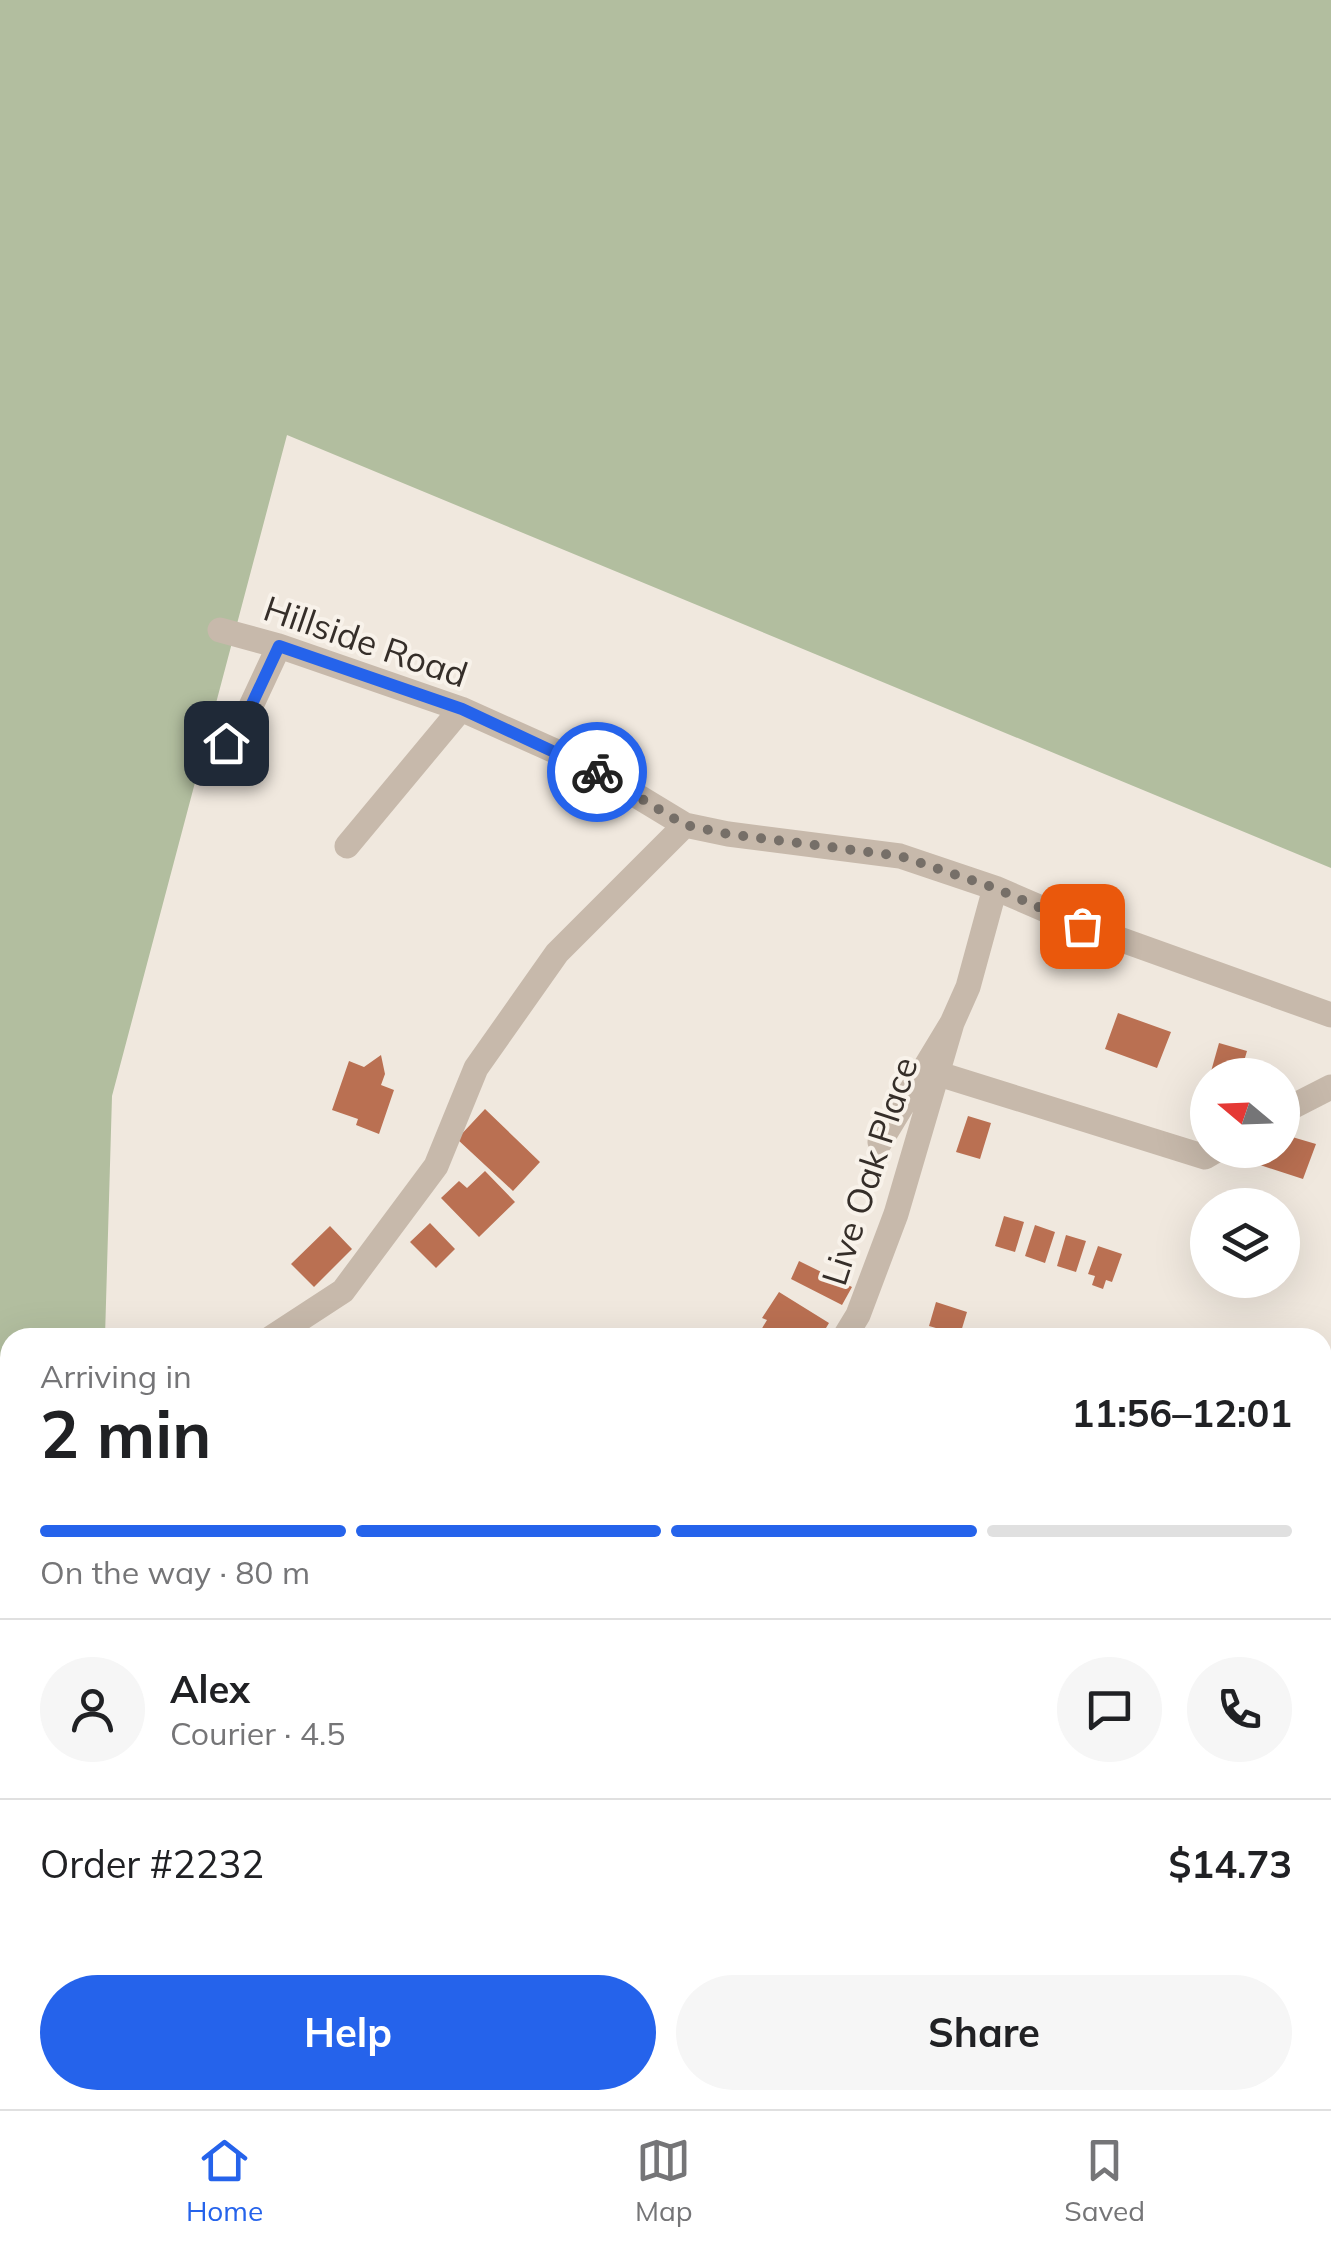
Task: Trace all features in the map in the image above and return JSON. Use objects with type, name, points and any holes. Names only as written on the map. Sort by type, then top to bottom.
[{"type":"street","name":"Hillside Road","points":[[220,630],[279,646],[462,709],[586,765],[685,825],[900,856],[1331,1015]]},
{"type":"street","points":[[208,764],[244,721],[279,646]]},
{"type":"street","points":[[347,846],[462,709]]},
{"type":"street","points":[[287,1328],[344,1291],[436,1166],[476,1068],[557,953],[685,825]]},
{"type":"street","points":[[880,1142],[952,1023],[968,987],[995,888]]},
{"type":"street","name":"Live Oak Place","points":[[850,1328],[896,1214],[952,1023]]},
{"type":"street","points":[[940,1074],[1190,1152]]},
{"type":"street","points":[[1300,1103],[1331,1087]]},
{"type":"green space","points":[[0,0],[1331,0],[1331,868],[287,435],[112,1096],[105,1328],[0,1328]]},
{"type":"building","points":[[1118,1013],[1171,1032],[1157,1068],[1105,1049]]},
{"type":"building","points":[[1219,1043],[1247,1051],[1245,1058],[1215,1058]]},
{"type":"building","points":[[381,1055],[385,1074],[381,1085],[394,1090],[379,1134],[356,1125],[358,1119],[332,1110],[349,1061],[364,1067]]},
{"type":"building","points":[[485,1109],[540,1162],[513,1191],[457,1139]]},
{"type":"building","points":[[968,1116],[991,1123],[980,1159],[956,1152]]},
{"type":"building","points":[[1300,1139],[1316,1144],[1303,1179],[1269,1168],[1300,1168]]},
{"type":"building","points":[[485,1171],[515,1202],[479,1237],[441,1198],[459,1181],[467,1188]]},
{"type":"building","points":[[1004,1216],[1024,1222],[1015,1252],[995,1246]]},
{"type":"building","points":[[430,1223],[455,1249],[436,1268],[410,1242]]},
{"type":"building","points":[[1035,1225],[1055,1232],[1045,1263],[1025,1256]]},
{"type":"building","points":[[330,1226],[352,1249],[314,1287],[291,1264]]},
{"type":"building","points":[[1066,1235],[1086,1241],[1076,1272],[1057,1266]]},
{"type":"building","points":[[1098,1246],[1122,1254],[1112,1282],[1106,1280],[1103,1289],[1092,1285],[1095,1276],[1088,1274]]},
{"type":"building","points":[[799,1261],[852,1287],[842,1305],[791,1279]]},
{"type":"building","points":[[779,1292],[829,1323],[826,1328],[762,1328],[767,1320],[762,1318]]},
{"type":"building","points":[[936,1302],[967,1312],[962,1328],[929,1326]]},
{"type":"way so far","points":[[597,772],[685,825],[900,856],[995,888],[1082,926]]},
{"type":"route","points":[[226,743],[244,721],[279,646],[462,709],[597,772]]}]
